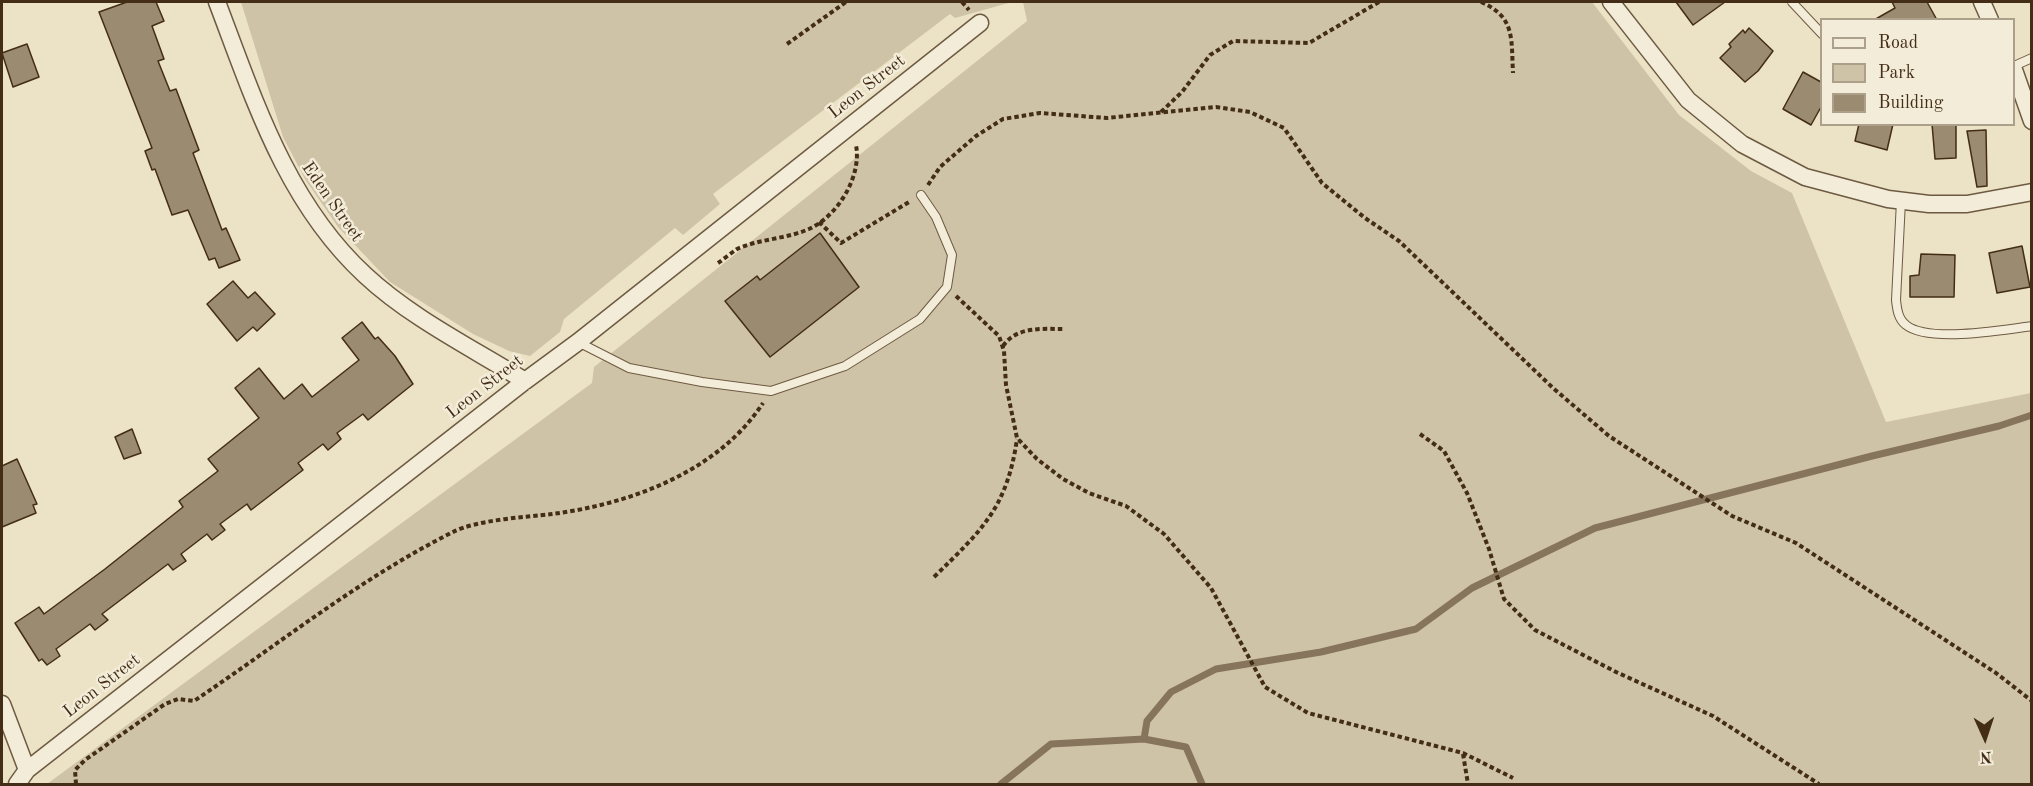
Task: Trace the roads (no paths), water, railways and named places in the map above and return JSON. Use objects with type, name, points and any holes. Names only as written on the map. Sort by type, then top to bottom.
[{"type":"street","name":"Eden Street","points":[[217,2],[267,132],[298,191],[332,241],[366,276],[410,310],[525,381]]},
{"type":"street","points":[[1611,2],[1676,88],[1711,121],[1742,144],[1804,177],[1843,189],[1901,201],[1968,204],[2031,192]]},
{"type":"street","points":[[1982,2],[1989,18]]},
{"type":"street","name":"Leon Street","points":[[17,784],[27,770],[578,342],[851,123],[980,23]]},
{"type":"street","points":[[2015,74],[2031,122]]},
{"type":"street","points":[[2,704],[27,770]]},
{"type":"lane","points":[[1792,2],[1820,33]]},
{"type":"lane","points":[[2015,67],[2031,58]]},
{"type":"lane","points":[[578,342],[629,368],[702,382],[771,391],[845,366],[920,319],[947,287],[952,255],[936,217],[921,195]]},
{"type":"lane","points":[[1901,201],[1896,300],[1898,314],[1906,325],[1923,332],[1972,333],[2031,326]]},
{"type":"waterway","points":[[1144,739],[1147,721],[1171,692],[1216,669],[1321,652],[1416,629],[1472,588],[1595,528],[1872,456],[1999,426],[2032,415]]},
{"type":"waterway","points":[[1001,784],[1051,744],[1144,739],[1186,747],[1202,784]]}]
